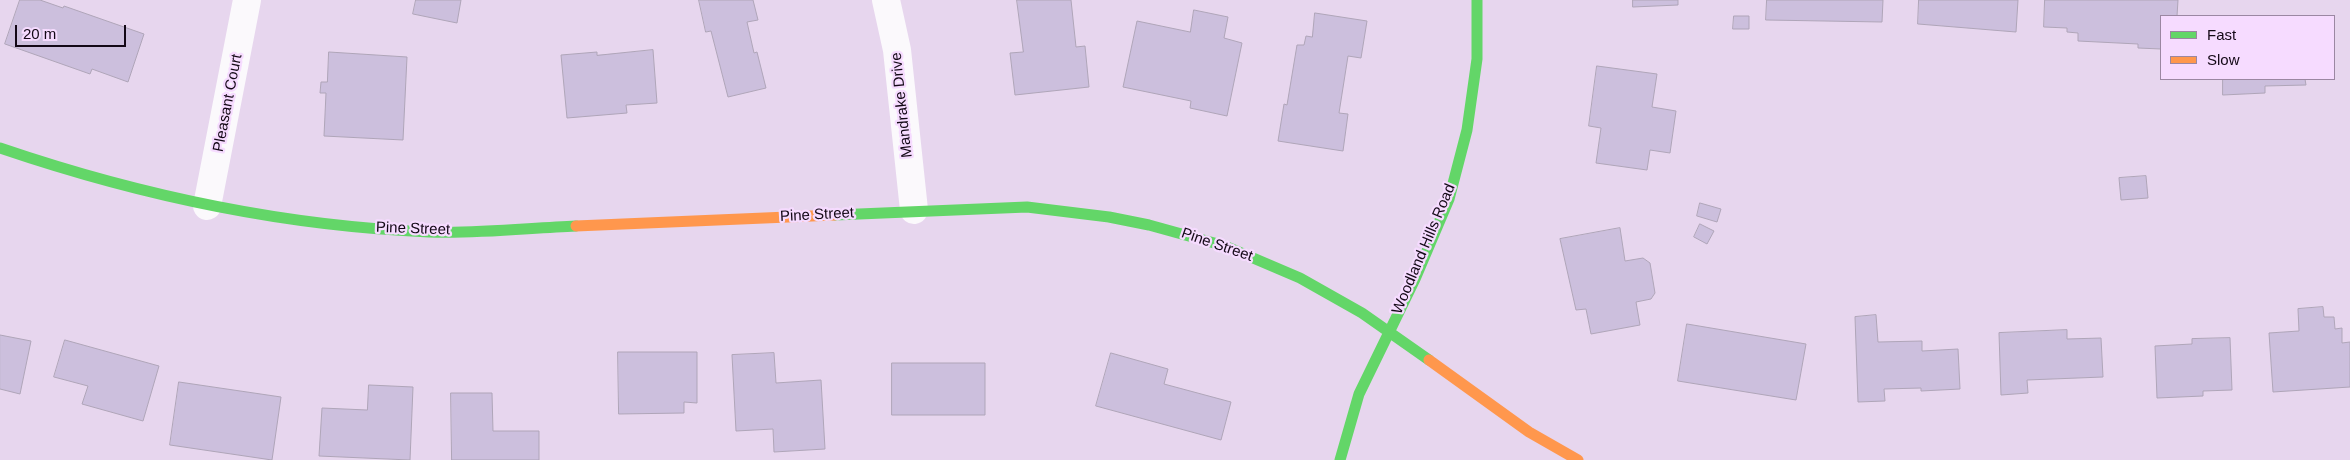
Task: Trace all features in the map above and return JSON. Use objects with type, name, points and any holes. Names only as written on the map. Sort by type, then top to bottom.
[{"type":"street","name":"Pleasant Court","points":[[208,206],[247,0]]},
{"type":"street","name":"Mandrake Drive","points":[[886,0],[897,50],[914,210]]},
{"type":"street","name":"Woodland Hills Road","points":[[1340,460],[1359,394],[1415,279],[1449,199],[1468,121],[1477,59],[1477,0]]},
{"type":"street","name":"Pine Street","points":[[0,148],[116,185],[208,206],[290,220],[430,232],[1027,206],[1081,211],[1126,218],[1187,233],[1239,251],[1290,272],[1338,298],[1530,433],[1578,460]]},
{"type":"building","points":[[20,0],[40,0],[63,8],[64,6],[144,34],[128,82],[92,69],[90,74],[5,44]]},
{"type":"building","points":[[416,0],[461,0],[457,23],[413,14]]},
{"type":"building","points":[[699,0],[753,0],[758,20],[747,22],[754,53],[757,52],[766,88],[728,97],[711,31],[706,32]]},
{"type":"building","points":[[1017,0],[1071,0],[1076,47],[1085,46],[1089,87],[1015,95],[1010,53],[1023,52]]},
{"type":"building","points":[[1633,0],[1678,0],[1678,5],[1633,7]]},
{"type":"building","points":[[1767,0],[1883,0],[1882,22],[1766,20]]},
{"type":"building","points":[[1919,0],[2018,0],[2016,32],[1918,24]]},
{"type":"building","points":[[2045,0],[2178,0],[2177,15],[2160,15],[2160,49],[2138,48],[2138,44],[2078,41],[2078,33],[2067,32],[2067,28],[2044,27]]},
{"type":"building","points":[[1194,10],[1228,17],[1224,38],[1242,43],[1227,116],[1190,108],[1191,101],[1123,87],[1137,21],[1190,32]]},
{"type":"building","points":[[1315,13],[1367,21],[1361,58],[1348,56],[1339,113],[1348,114],[1343,151],[1278,141],[1284,104],[1287,105],[1297,45],[1304,45],[1306,36],[1312,37]]},
{"type":"building","points":[[1734,16],[1749,16],[1749,29],[1733,29]]},
{"type":"building","points":[[653,50],[657,103],[626,105],[627,113],[567,118],[561,55],[597,52],[597,55]]},
{"type":"building","points":[[329,52],[407,57],[403,140],[324,136],[326,93],[320,93],[321,82],[327,82]]},
{"type":"building","points":[[1597,66],[1657,74],[1652,107],[1676,111],[1670,153],[1650,150],[1647,170],[1596,163],[1601,128],[1589,126]]},
{"type":"building","points":[[2223,80],[2305,80],[2306,85],[2265,86],[2265,93],[2223,95]]},
{"type":"building","points":[[2146,176],[2148,198],[2121,200],[2119,178]]},
{"type":"building","points":[[1700,203],[1721,209],[1717,222],[1697,216]]},
{"type":"building","points":[[1700,224],[1714,231],[1707,244],[1694,237]]},
{"type":"building","points":[[1620,228],[1625,261],[1643,258],[1650,263],[1655,293],[1651,299],[1636,302],[1640,325],[1591,334],[1586,309],[1576,310],[1560,239]]},
{"type":"building","points":[[2323,307],[2324,317],[2334,317],[2335,329],[2342,328],[2342,343],[2350,342],[2350,387],[2273,392],[2269,333],[2299,331],[2298,309]]},
{"type":"building","points":[[1876,315],[1878,342],[1922,341],[1922,351],[1958,349],[1960,389],[1921,391],[1921,388],[1884,389],[1885,401],[1858,402],[1855,317]]},
{"type":"building","points":[[1687,324],[1806,344],[1796,400],[1678,381]]},
{"type":"building","points":[[2067,330],[2067,339],[2101,338],[2103,377],[2027,380],[2028,393],[2001,395],[1999,333]]},
{"type":"building","points":[[0,335],[31,341],[20,394],[0,389]]},
{"type":"building","points":[[2230,338],[2232,390],[2203,391],[2203,396],[2157,398],[2155,346],[2192,344],[2192,339]]},
{"type":"building","points":[[65,340],[159,366],[143,421],[82,404],[88,386],[54,377]]},
{"type":"building","points":[[618,352],[697,352],[697,403],[684,402],[684,413],[619,414]]},
{"type":"building","points":[[774,353],[776,383],[821,380],[825,449],[774,452],[773,429],[736,431],[732,355]]},
{"type":"building","points":[[1111,353],[1168,369],[1164,384],[1231,402],[1221,440],[1096,406]]},
{"type":"building","points":[[892,363],[985,363],[985,415],[892,415]]},
{"type":"building","points":[[179,382],[281,397],[272,460],[170,445]]},
{"type":"building","points":[[369,385],[413,387],[410,460],[319,456],[322,408],[367,410]]},
{"type":"building","points":[[451,393],[492,393],[493,431],[539,431],[539,460],[452,460]]},
{"type":"traffic: fast","points":[[1340,460],[1359,394],[1415,279],[1449,199],[1467,130],[1477,59],[1477,0]]},
{"type":"traffic: fast","points":[[0,148],[52,165],[158,194],[265,215],[320,223],[374,229],[429,232],[484,232],[576,226]]},
{"type":"traffic: fast","points":[[835,215],[1027,207],[1109,217],[1149,225],[1225,246],[1300,278],[1362,313],[1429,360]]},
{"type":"traffic: slow","points":[[576,226],[835,215]]},
{"type":"traffic: slow","points":[[1429,360],[1529,432],[1578,460]]}]
